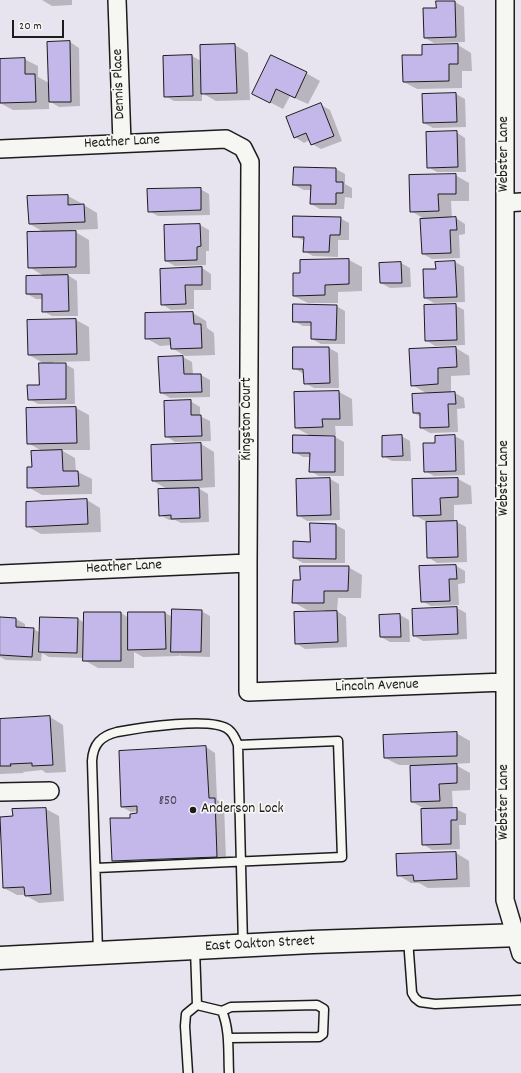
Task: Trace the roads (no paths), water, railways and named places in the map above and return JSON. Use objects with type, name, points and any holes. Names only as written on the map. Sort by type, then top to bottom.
[{"type":"main road","name":"East Oakton Street","points":[[0,958],[408,938],[519,941]]},
{"type":"street","name":"Dennis Place","points":[[117,0],[122,143]]},
{"type":"street","name":"Webster Lane","points":[[505,0],[513,202],[505,682],[505,900],[519,941]]},
{"type":"street","name":"Heather Lane","points":[[0,149],[226,139],[243,148]]},
{"type":"street","name":"Kingston Court","points":[[243,148],[250,162],[248,692]]},
{"type":"street","name":"Heather Lane","points":[[0,574],[248,563]]},
{"type":"street","name":"Lincoln Avenue","points":[[248,692],[505,682]]},
{"type":"street","points":[[0,792],[50,791]]},
{"type":"lane","points":[[98,953],[92,753],[100,740],[108,734],[184,724],[220,725],[229,729],[236,738],[238,746],[243,945]]},
{"type":"lane","points":[[96,868],[342,857],[338,741],[238,746]]},
{"type":"lane","points":[[408,938],[412,993],[420,1002],[435,1004],[521,1000]]},
{"type":"lane","points":[[195,948],[197,1005]]},
{"type":"lane","points":[[197,1005],[222,1011],[231,1006],[317,1005],[324,1009],[322,1034],[319,1037],[228,1038]]},
{"type":"lane","points":[[188,1073],[185,1026],[186,1014],[197,1005]]},
{"type":"lane","points":[[222,1011],[225,1018],[228,1038],[229,1073]]},
{"type":"place","name":"Anderson Lock","points":[[193,810]]}]
